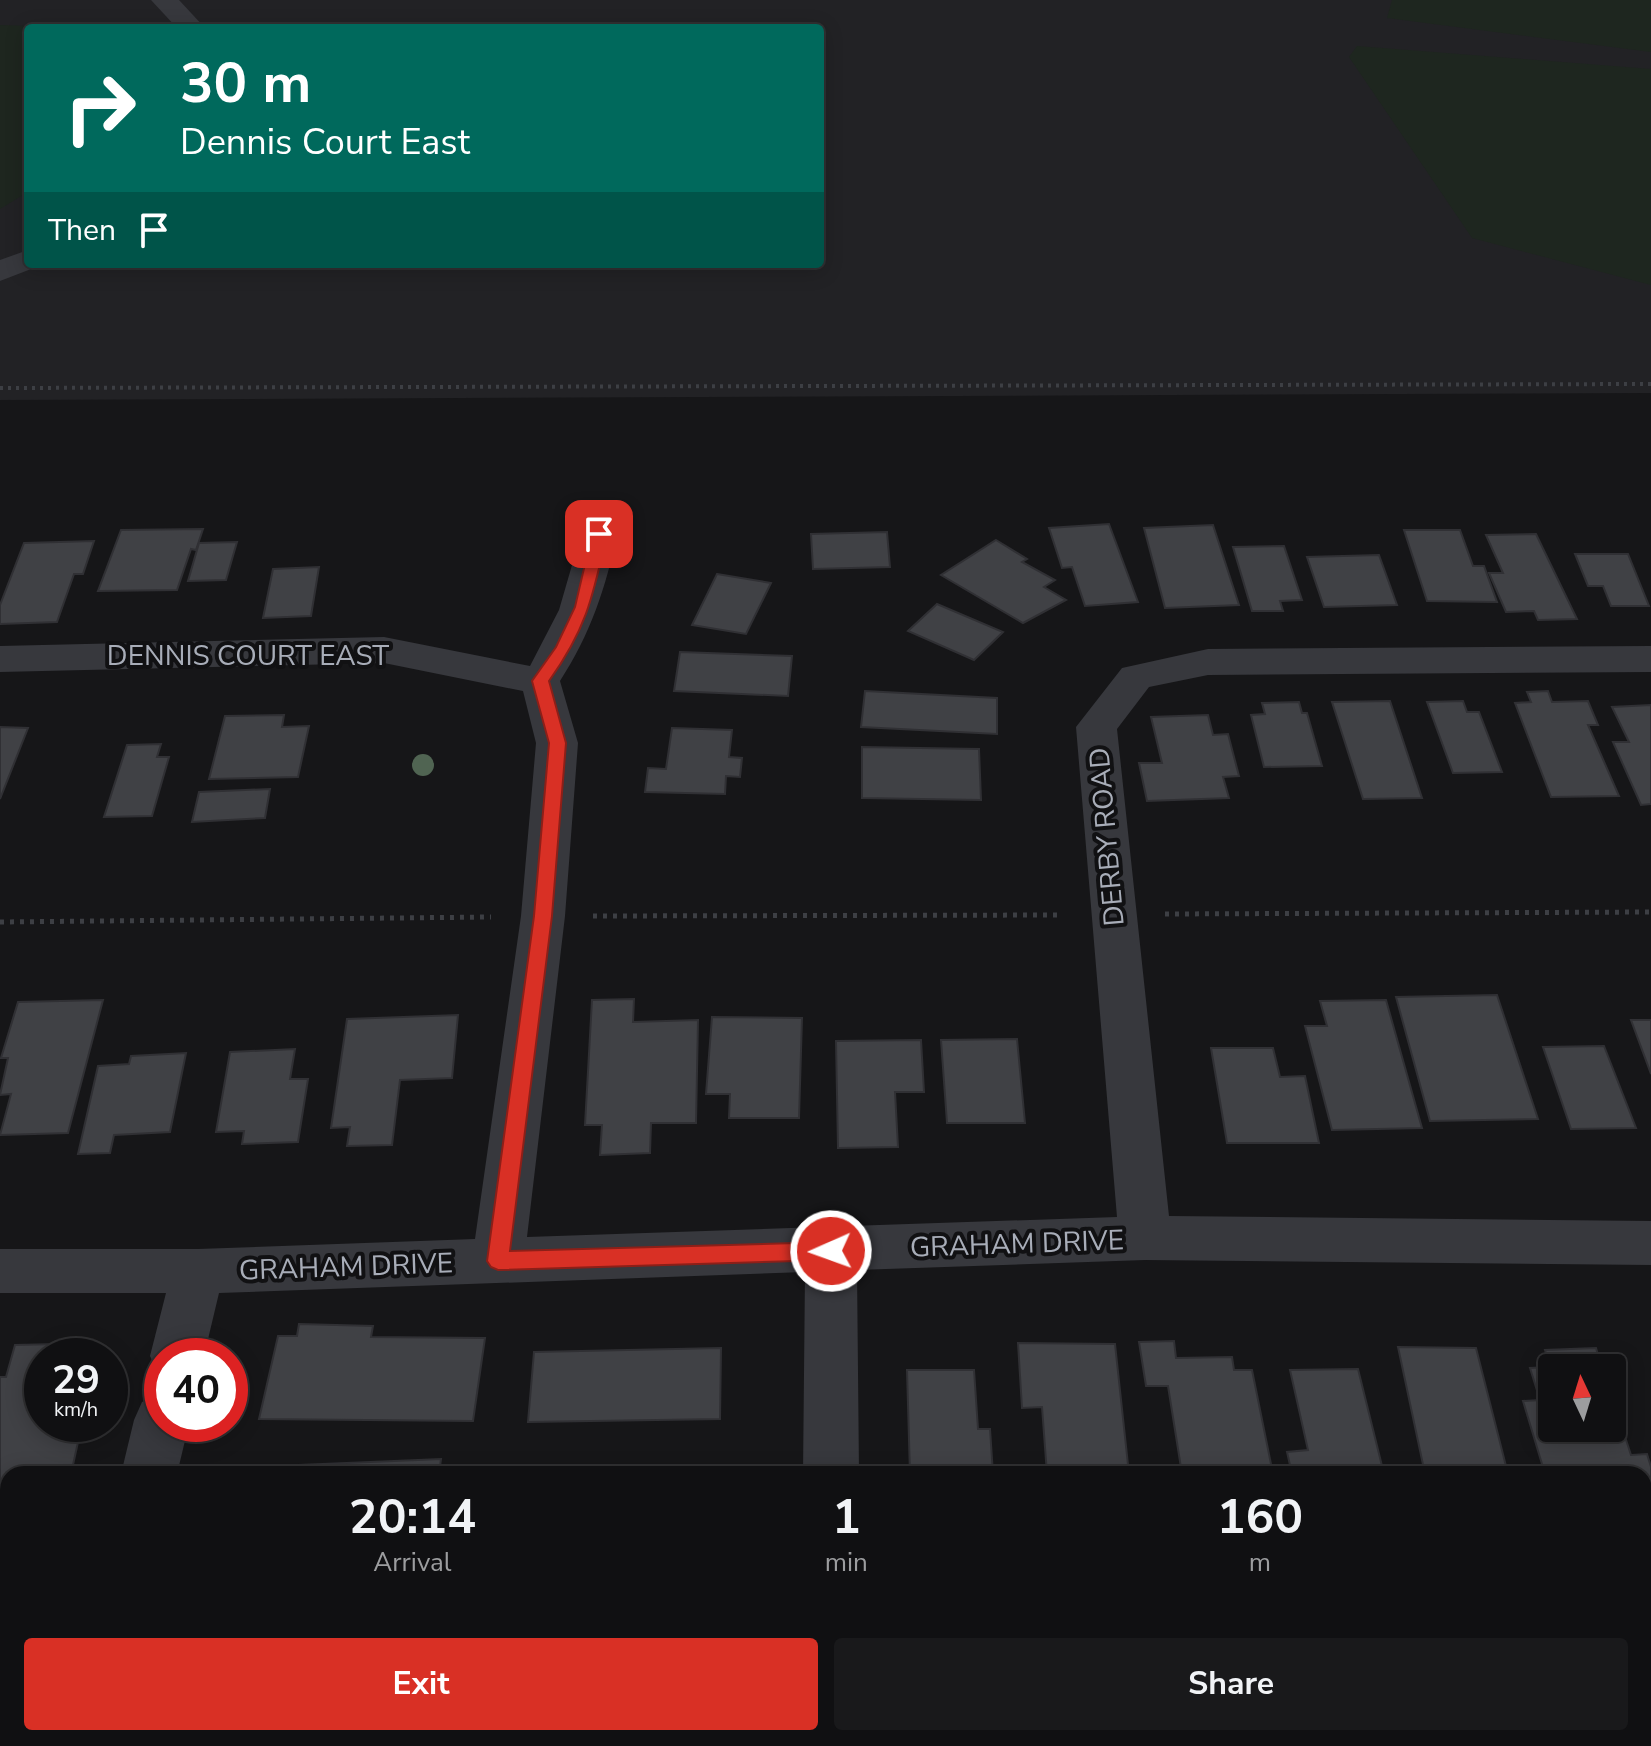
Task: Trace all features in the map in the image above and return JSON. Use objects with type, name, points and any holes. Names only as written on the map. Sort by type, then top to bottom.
[{"type":"street","points":[[164,0],[188,24]]},
{"type":"street","points":[[0,272],[24,261]]},
{"type":"street","points":[[498,1261],[543,916],[557,743],[540,681],[564,648],[583,607],[599,534]]},
{"type":"street","name":"DENNIS COURT EAST","points":[[0,659],[384,650],[540,681]]},
{"type":"street","name":"DERBY ROAD","points":[[1145,1238],[1096,727],[1136,677],[1208,662],[1651,659]]},
{"type":"street","name":"GRAHAM DRIVE","points":[[0,1271],[198,1271],[1145,1238],[1651,1243]]},
{"type":"street","points":[[831,1251],[831,1466]]},
{"type":"street","points":[[181,1338],[198,1271]]},
{"type":"street","points":[[151,1466],[157,1442]]},
{"type":"path","points":[[0,388],[1651,384]]},
{"type":"path","points":[[0,922],[543,916],[1651,912]]},
{"type":"shaded area","points":[[0,0],[1651,0],[1651,393],[0,400]]},
{"type":"shaded area","points":[[1392,0],[1651,0],[1651,52],[1387,18]]},
{"type":"shaded area","points":[[0,25],[24,26],[24,194],[0,209]]},
{"type":"shaded area","points":[[1357,46],[1651,69],[1651,285],[1472,238],[1349,57]]},
{"type":"building","points":[[1109,524],[1138,602],[1085,606],[1072,567],[1062,568],[1049,528]]},
{"type":"building","points":[[1213,525],[1239,605],[1165,608],[1144,528]]},
{"type":"building","points":[[203,529],[196,550],[191,549],[177,590],[98,591],[121,530]]},
{"type":"building","points":[[1404,530],[1460,530],[1473,566],[1484,566],[1497,602],[1427,601]]},
{"type":"building","points":[[887,532],[890,567],[813,569],[811,534]]},
{"type":"building","points":[[1536,534],[1577,619],[1538,620],[1534,611],[1506,612],[1489,573],[1503,573],[1486,535]]},
{"type":"building","points":[[996,540],[1027,559],[1022,562],[1055,580],[1044,587],[1066,600],[1023,623],[941,575]]},
{"type":"building","points":[[94,541],[83,574],[74,574],[57,622],[0,624],[0,605],[24,543]]},
{"type":"building","points":[[237,542],[226,580],[188,581],[199,543]]},
{"type":"building","points":[[1284,546],[1302,600],[1280,601],[1283,611],[1252,611],[1233,547]]},
{"type":"building","points":[[1575,554],[1628,554],[1649,606],[1611,606],[1603,586],[1588,586]]},
{"type":"building","points":[[1379,555],[1397,605],[1324,607],[1307,557]]},
{"type":"building","points":[[319,567],[311,616],[263,618],[273,569]]},
{"type":"building","points":[[717,574],[771,583],[746,634],[692,625]]},
{"type":"building","points":[[937,604],[1003,632],[974,660],[908,631]]},
{"type":"building","points":[[680,652],[792,656],[788,696],[674,691]]},
{"type":"building","points":[[865,691],[997,698],[997,734],[861,727]]},
{"type":"building","points":[[1548,691],[1552,702],[1588,701],[1598,725],[1588,725],[1619,796],[1551,797],[1515,703],[1531,702],[1527,692]]},
{"type":"building","points":[[1390,701],[1422,798],[1363,799],[1332,702]]},
{"type":"building","points":[[1463,701],[1467,712],[1479,712],[1502,772],[1453,773],[1427,702]]},
{"type":"building","points":[[1299,702],[1302,713],[1307,713],[1322,766],[1264,767],[1251,715],[1265,714],[1262,703]]},
{"type":"building","points":[[1651,705],[1651,804],[1641,805],[1613,742],[1629,742],[1612,707]]},
{"type":"building","points":[[284,715],[282,727],[309,726],[298,777],[209,779],[225,716]]},
{"type":"building","points":[[1208,715],[1213,735],[1228,734],[1239,776],[1223,777],[1229,798],[1147,801],[1139,763],[1162,763],[1151,717]]},
{"type":"building","points":[[0,727],[28,728],[0,799]]},
{"type":"building","points":[[672,728],[732,730],[729,757],[742,758],[740,777],[726,776],[725,794],[645,792],[648,768],[666,769]]},
{"type":"building","points":[[161,744],[157,757],[169,757],[152,816],[104,817],[127,745]]},
{"type":"building","points":[[862,747],[979,749],[981,800],[862,798]]},
{"type":"building","points":[[270,789],[265,818],[192,822],[199,792]]},
{"type":"building","points":[[1497,995],[1538,1119],[1430,1121],[1396,997]]},
{"type":"building","points":[[634,999],[633,1022],[698,1020],[696,1123],[651,1123],[650,1153],[600,1155],[602,1125],[585,1125],[592,1000]]},
{"type":"building","points":[[103,1000],[68,1133],[0,1135],[11,1094],[0,1095],[8,1058],[1,1058],[18,1002]]},
{"type":"building","points":[[1386,1000],[1422,1128],[1332,1130],[1305,1026],[1327,1026],[1320,1001]]},
{"type":"building","points":[[458,1015],[452,1078],[400,1080],[392,1145],[347,1146],[350,1127],[331,1128],[347,1019]]},
{"type":"building","points":[[712,1017],[802,1018],[799,1118],[729,1118],[730,1094],[706,1094]]},
{"type":"building","points":[[1631,1020],[1651,1020],[1651,1074]]},
{"type":"building","points":[[1017,1039],[1025,1123],[947,1123],[941,1040]]},
{"type":"building","points":[[921,1040],[924,1092],[895,1092],[898,1147],[838,1148],[836,1041]]},
{"type":"building","points":[[1604,1046],[1636,1128],[1571,1129],[1543,1047]]},
{"type":"building","points":[[1211,1048],[1273,1048],[1280,1077],[1305,1076],[1319,1143],[1227,1143]]},
{"type":"building","points":[[295,1049],[290,1079],[308,1079],[298,1142],[242,1144],[244,1131],[216,1132],[230,1052]]},
{"type":"building","points":[[186,1053],[170,1132],[114,1135],[110,1153],[78,1154],[98,1066],[129,1064],[131,1056]]},
{"type":"building","points":[[299,1324],[373,1326],[371,1337],[485,1338],[473,1421],[259,1419],[278,1336],[297,1336]]},
{"type":"building","points":[[1174,1341],[1176,1358],[1232,1357],[1234,1370],[1252,1370],[1271,1466],[1181,1466],[1168,1386],[1146,1386],[1139,1342]]},
{"type":"building","points":[[1018,1343],[1115,1344],[1128,1466],[1046,1466],[1042,1407],[1022,1408]]},
{"type":"building","points":[[15,1345],[24,1345],[24,1442],[78,1442],[73,1466],[0,1466],[0,1377],[6,1377]]},
{"type":"building","points":[[1398,1347],[1476,1348],[1506,1466],[1423,1466]]},
{"type":"building","points":[[721,1348],[720,1419],[528,1422],[534,1352]]},
{"type":"building","points":[[1596,1348],[1598,1354],[1546,1354],[1545,1350]]},
{"type":"building","points":[[1530,1368],[1538,1368],[1538,1394]]},
{"type":"building","points":[[1358,1369],[1382,1466],[1290,1466],[1287,1452],[1308,1450],[1290,1370]]},
{"type":"building","points":[[907,1370],[974,1370],[978,1429],[990,1429],[992,1466],[910,1466]]},
{"type":"building","points":[[1538,1400],[1538,1442],[1626,1440],[1631,1455],[1647,1454],[1651,1466],[1543,1466],[1523,1401]]},
{"type":"building","points":[[441,1459],[440,1466],[299,1465]]},
{"type":"route","points":[[599,534],[583,607],[564,648],[540,681],[557,743],[543,916],[498,1261],[831,1251]]}]
